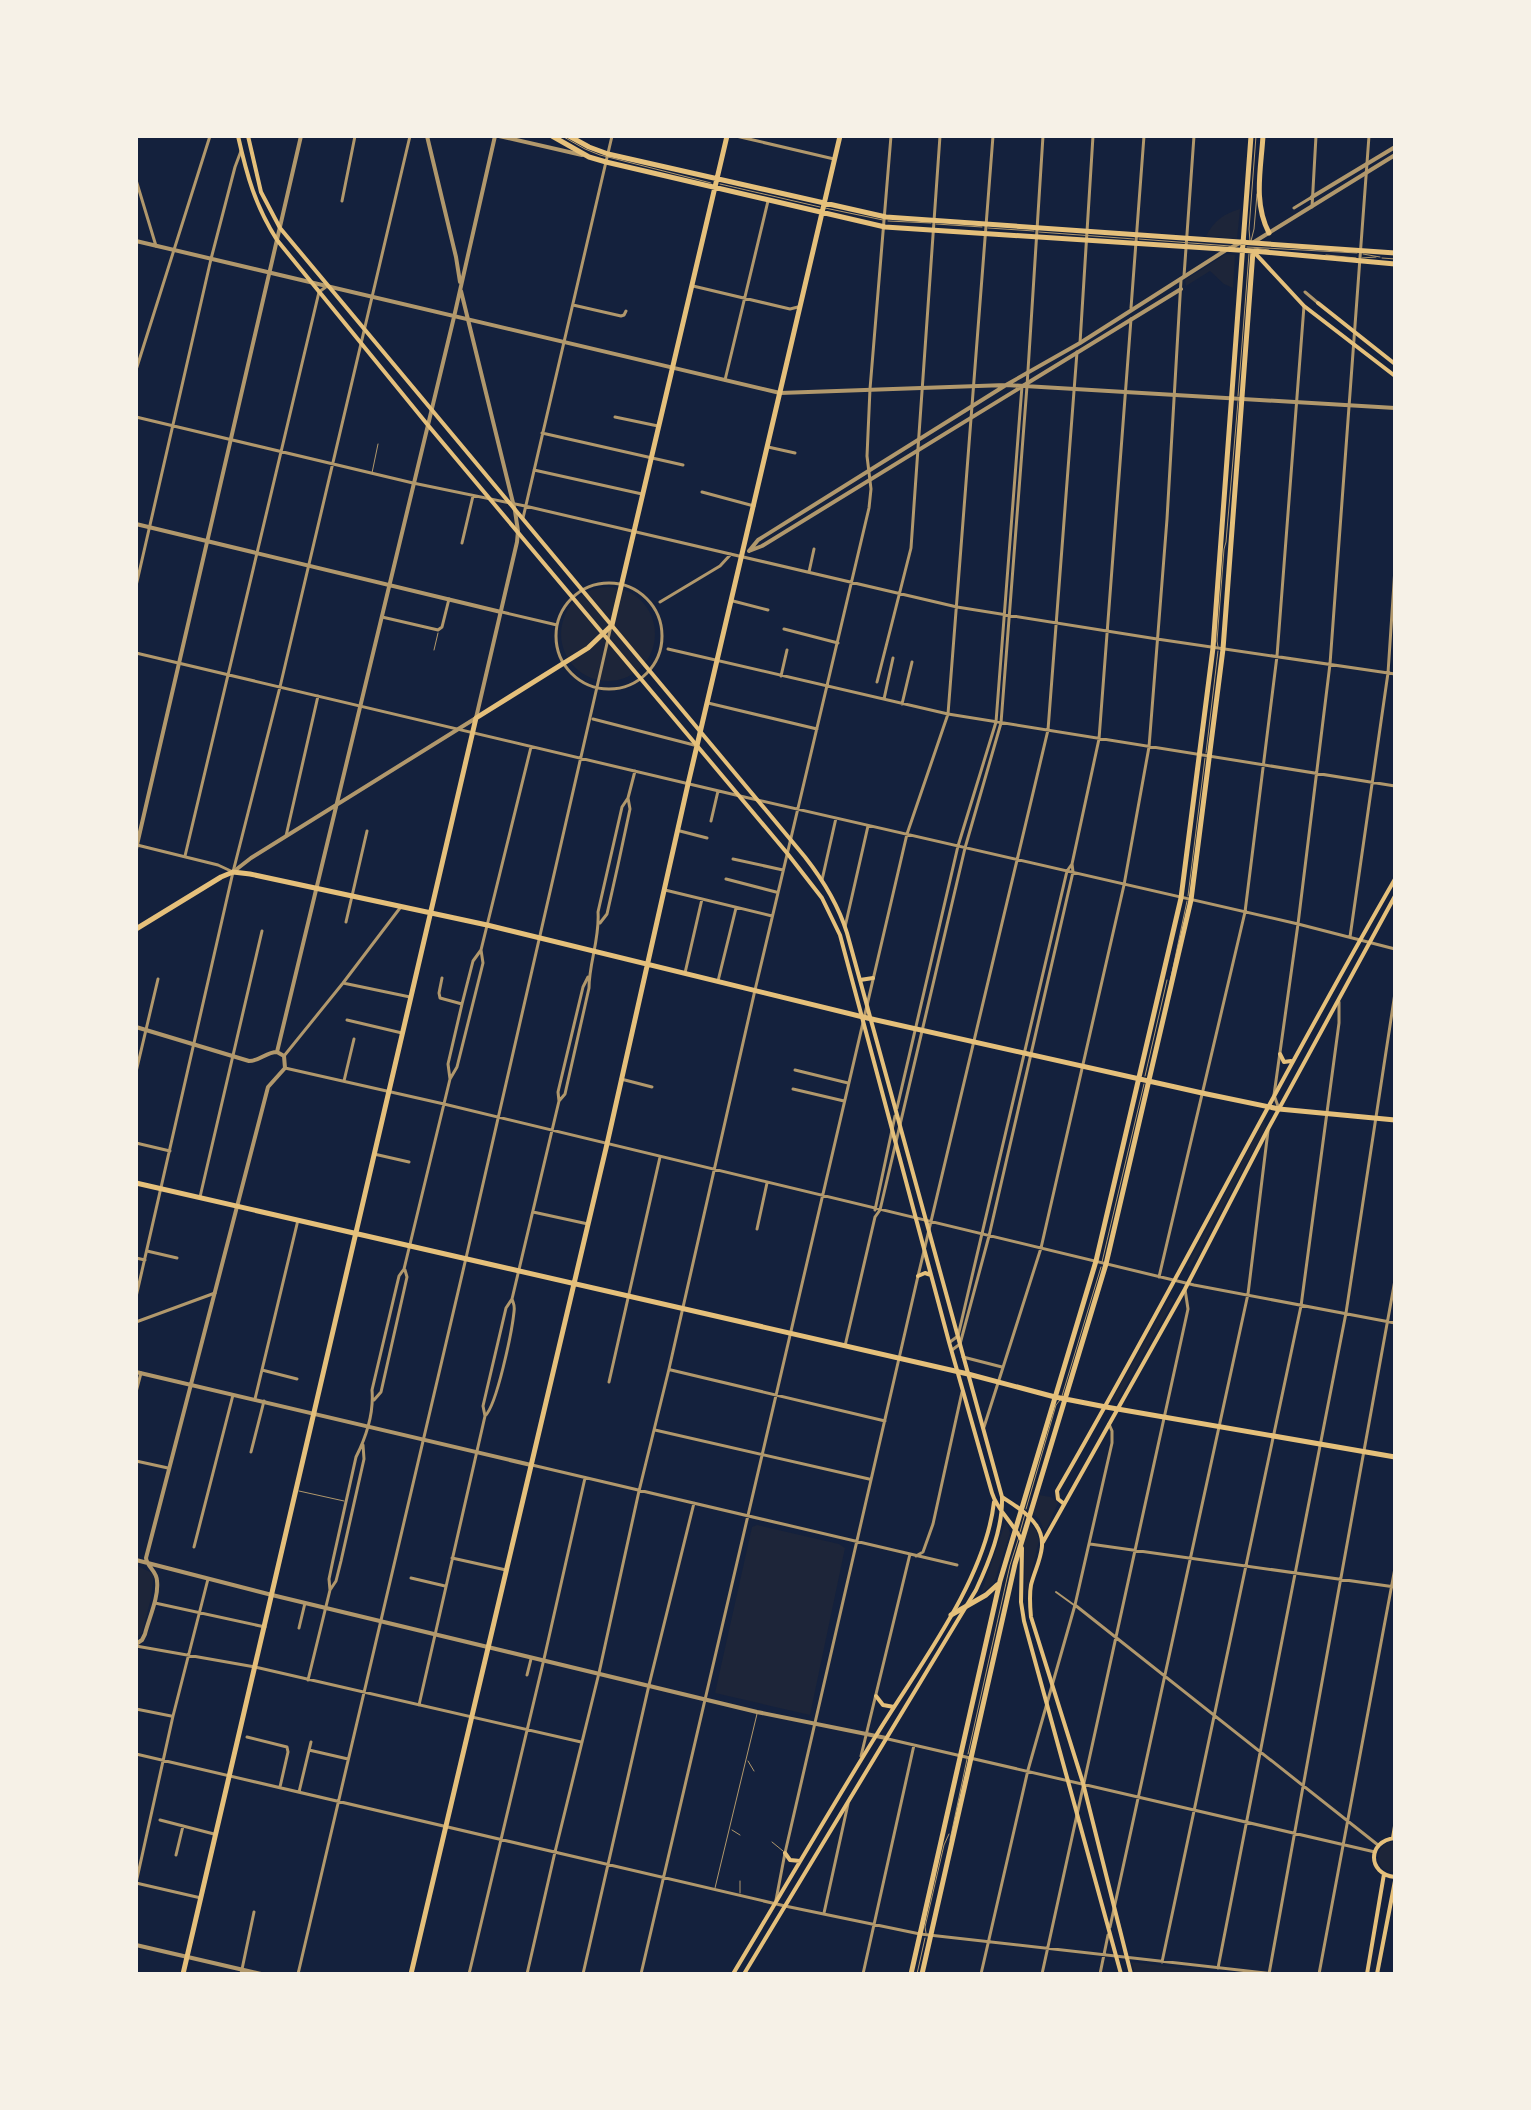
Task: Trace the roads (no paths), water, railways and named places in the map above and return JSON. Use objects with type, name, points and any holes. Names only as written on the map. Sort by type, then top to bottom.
[{"type":"main road","points":[[238,136],[256,203],[277,240],[815,887],[835,921],[994,1500],[1020,1538],[1024,1621],[1121,1974]]},
{"type":"main road","points":[[248,136],[261,192],[280,228],[822,880],[845,927],[929,1221],[929,1232],[1002,1497],[1000,1525],[979,1583],[744,1974]]},
{"type":"main road","points":[[552,136],[589,157],[607,158],[885,221],[1395,259]]},
{"type":"main road","points":[[569,136],[607,158]]},
{"type":"main road","points":[[183,1974],[476,718],[606,636],[612,625],[727,136]]},
{"type":"main road","points":[[411,1974],[840,136]]},
{"type":"main road","points":[[920,1974],[925,1935],[1025,1513],[1102,1263],[1186,899],[1218,648],[1248,247],[1253,136]]},
{"type":"main road","points":[[1262,136],[1259,203],[1269,233]]},
{"type":"main road","points":[[717,183],[768,201],[823,208]]},
{"type":"main road","points":[[1187,242],[1226,250],[1248,247],[1395,259]]},
{"type":"main road","points":[[1248,247],[1304,306],[1395,376]]},
{"type":"main road","points":[[911,1974],[925,1935],[967,1756],[1000,1581],[1015,1527],[1025,1513],[1102,1263],[1186,899],[1218,648],[1248,247]]},
{"type":"main road","points":[[1318,303],[1395,364]]},
{"type":"main road","points":[[136,929],[233,872],[268,877],[487,925],[863,1017],[1202,1093],[1279,1109],[1395,1120]]},
{"type":"main road","points":[[1063,1503],[1058,1499],[1057,1491],[1395,879]]},
{"type":"main road","points":[[1131,1974],[1083,1783],[1031,1617],[1031,1586],[1043,1542],[1063,1503],[1186,1286],[1395,896]]},
{"type":"main road","points":[[860,980],[873,978]]},
{"type":"main road","points":[[1280,1054],[1284,1062],[1294,1060]]},
{"type":"main road","points":[[136,1183],[968,1374],[1060,1398],[1395,1457]]},
{"type":"main road","points":[[918,1276],[925,1273],[932,1276]]},
{"type":"main road","points":[[1002,1497],[1025,1513],[1040,1531],[1043,1542]]},
{"type":"main road","points":[[733,1974],[967,1588],[991,1523],[994,1500]]},
{"type":"main road","points":[[951,1615],[986,1595],[1000,1581]]},
{"type":"main road","points":[[876,1696],[883,1705],[894,1707]]},
{"type":"main road","points":[[1377,1974],[1395,1879],[1376,1867],[1375,1852],[1378,1845],[1394,1838],[1395,1826]]},
{"type":"main road","points":[[785,1853],[794,1861],[802,1860]]},
{"type":"main road","points":[[1367,1974],[1384,1874]]},
{"type":"street","points":[[136,370],[210,136]]},
{"type":"street","points":[[233,872],[185,856],[136,846],[301,136]]},
{"type":"street","points":[[342,201],[355,136]]},
{"type":"street","points":[[136,1297],[233,872],[280,687],[410,136]]},
{"type":"street","points":[[427,136],[511,504]]},
{"type":"street","points":[[277,1052],[497,136],[589,157]]},
{"type":"street","points":[[524,522],[525,506],[612,136]]},
{"type":"street","points":[[736,136],[834,159]]},
{"type":"street","points":[[527,1974],[869,508],[867,456],[870,389],[891,136]]},
{"type":"street","points":[[877,682],[911,548],[940,136]]},
{"type":"street","points":[[641,1974],[907,834],[948,714],[993,136]]},
{"type":"street","points":[[878,1209],[892,1128],[999,722],[1043,136]]},
{"type":"street","points":[[1080,343],[1093,136]]},
{"type":"street","points":[[949,1342],[958,1336],[1003,1144],[1035,1039],[1099,739],[1144,136]]},
{"type":"street","points":[[983,1430],[1041,1248],[1124,885],[1149,747],[1194,136]]},
{"type":"street","points":[[1312,207],[1316,136]]},
{"type":"street","points":[[1279,1109],[1274,1095],[1330,664],[1369,136]]},
{"type":"street","points":[[1294,208],[1395,147]]},
{"type":"street","points":[[136,586],[211,259],[241,150]]},
{"type":"street","points":[[741,557],[758,540],[1006,385],[1080,343],[1131,308],[1226,250],[1234,246],[1248,247],[1395,155]]},
{"type":"street","points":[[136,180],[156,246]]},
{"type":"street","points":[[725,380],[768,201]]},
{"type":"street","points":[[136,241],[780,393],[1025,385],[1395,408]]},
{"type":"street","points":[[456,257],[464,259],[468,256]]},
{"type":"street","points":[[185,856],[319,292],[327,286]]},
{"type":"street","points":[[693,286],[790,309],[801,304]]},
{"type":"street","points":[[749,551],[762,546],[1181,289]]},
{"type":"street","points":[[1305,292],[1318,303]]},
{"type":"street","points":[[1159,1277],[1245,912],[1277,656],[1304,306],[1318,303]]},
{"type":"street","points":[[573,305],[621,316],[626,311]]},
{"type":"street","points":[[929,1221],[1048,730],[1077,352]]},
{"type":"street","points":[[136,417],[957,607],[1395,674]]},
{"type":"street","points":[[615,417],[658,426]]},
{"type":"street","points":[[542,433],[683,465]]},
{"type":"street","points":[[768,447],[795,453]]},
{"type":"street","points":[[534,470],[642,494]]},
{"type":"street","points":[[702,492],[754,506]]},
{"type":"street","points":[[462,543],[473,496]]},
{"type":"street","points":[[233,872],[476,718],[517,542],[515,511],[525,506]]},
{"type":"street","points":[[136,524],[557,625]]},
{"type":"street","points":[[809,572],[814,549]]},
{"type":"street","points":[[660,602],[720,566],[731,554]]},
{"type":"street","points":[[1350,938],[1388,673],[1395,568]]},
{"type":"street","points":[[601,583],[620,584],[641,593],[650,602],[658,614],[663,640],[657,660],[641,678],[620,688],[598,688],[578,679],[564,663],[556,641],[557,625],[566,605],[582,590],[601,583]]},
{"type":"street","points":[[382,617],[438,630],[442,627],[449,599]]},
{"type":"street","points":[[731,601],[768,610]]},
{"type":"street","points":[[784,629],[838,643]]},
{"type":"street","points":[[298,1974],[582,759],[606,636]]},
{"type":"street","points":[[668,649],[948,714],[1395,786]]},
{"type":"street","points":[[781,676],[787,650]]},
{"type":"street","points":[[136,653],[1395,949]]},
{"type":"street","points":[[884,699],[893,658]]},
{"type":"street","points":[[902,704],[912,662]]},
{"type":"street","points":[[286,836],[318,696]]},
{"type":"street","points":[[708,703],[817,729]]},
{"type":"street","points":[[591,719],[698,745]]},
{"type":"street","points":[[845,1346],[896,1141],[958,846],[999,722]]},
{"type":"street","points":[[330,1590],[329,1579],[341,1521],[356,1457],[368,1426],[374,1400],[372,1390],[399,1276],[404,1269],[450,1079],[457,1067],[483,963],[481,950],[531,747]]},
{"type":"street","points":[[419,1705],[485,1416],[483,1406],[533,1212],[559,1101],[558,1092],[569,1042],[594,952],[600,923],[598,912],[622,807],[628,798],[635,771]]},
{"type":"street","points":[[977,784],[983,785]]},
{"type":"street","points":[[711,821],[718,791]]},
{"type":"street","points":[[600,923],[607,914],[618,865],[630,809],[628,798]]},
{"type":"street","points":[[822,880],[836,818]]},
{"type":"street","points":[[966,820],[972,822]]},
{"type":"street","points":[[845,927],[868,826]]},
{"type":"street","points":[[678,830],[707,838]]},
{"type":"street","points":[[346,922],[367,831]]},
{"type":"street","points":[[733,859],[783,870]]},
{"type":"street","points":[[609,862],[618,865]]},
{"type":"street","points":[[951,1350],[960,1344],[989,1236],[1010,1145],[1029,1038],[1067,871],[1072,864]]},
{"type":"street","points":[[726,879],[778,892]]},
{"type":"street","points":[[665,890],[772,916]]},
{"type":"street","points":[[685,973],[702,899]]},
{"type":"street","points":[[143,1647],[157,1579],[146,1562],[146,1553],[268,1087],[285,1068],[284,1056],[401,906]]},
{"type":"street","points":[[718,981],[736,908]]},
{"type":"street","points":[[200,1197],[262,931]]},
{"type":"street","points":[[938,935],[943,936]]},
{"type":"street","points":[[450,1079],[448,1064],[462,1004],[473,961],[481,950]]},
{"type":"street","points":[[1047,960],[1053,962]]},
{"type":"street","points":[[559,1101],[565,1094],[589,988],[588,977]]},
{"type":"street","points":[[442,978],[440,998],[462,1004]]},
{"type":"street","points":[[136,1072],[158,979]]},
{"type":"street","points":[[343,983],[411,997]]},
{"type":"street","points":[[1218,1968],[1346,1313],[1395,993]]},
{"type":"street","points":[[1162,1962],[1301,1306],[1328,1114],[1339,1023],[1338,1000]]},
{"type":"street","points":[[461,1010],[470,1012]]},
{"type":"street","points":[[347,1020],[402,1033]]},
{"type":"street","points":[[136,1027],[233,1057],[254,1061],[277,1052],[284,1056]]},
{"type":"street","points":[[1029,1038],[1035,1039]]},
{"type":"street","points":[[344,1081],[354,1039]]},
{"type":"street","points":[[569,1042],[576,1044]]},
{"type":"street","points":[[285,1068],[1175,1280],[1186,1286],[1248,1294],[1395,1323]]},
{"type":"street","points":[[795,1070],[848,1083]]},
{"type":"street","points":[[621,1079],[652,1087]]},
{"type":"street","points":[[793,1089],[844,1101]]},
{"type":"street","points":[[1100,1974],[1248,1294],[1268,1129]]},
{"type":"street","points":[[136,1143],[170,1151]]},
{"type":"street","points":[[1003,1144],[1010,1145]]},
{"type":"street","points":[[374,1154],[409,1162]]},
{"type":"street","points":[[609,1382],[660,1157]]},
{"type":"street","points":[[757,1229],[767,1183]]},
{"type":"street","points":[[533,1212],[588,1224]]},
{"type":"street","points":[[255,1399],[298,1220]]},
{"type":"street","points":[[775,1904],[929,1232]]},
{"type":"street","points":[[147,1251],[177,1258]]},
{"type":"street","points":[[136,1258],[145,1260]]},
{"type":"street","points":[[374,1400],[381,1392],[407,1277],[404,1269]]},
{"type":"street","points":[[136,1754],[775,1904],[925,1935],[1272,1974],[1303,1784],[1395,1280]]},
{"type":"street","points":[[1042,1974],[1188,1309],[1186,1286]]},
{"type":"street","points":[[136,1322],[216,1293]]},
{"type":"street","points":[[485,1416],[492,1409],[504,1361],[515,1310],[512,1299]]},
{"type":"street","points":[[963,1357],[1003,1367]]},
{"type":"street","points":[[494,1359],[504,1361]]},
{"type":"street","points":[[669,1369],[885,1421]]},
{"type":"street","points":[[262,1370],[297,1379]]},
{"type":"street","points":[[136,1392],[139,1373],[957,1565]]},
{"type":"street","points":[[916,1556],[923,1552],[933,1524],[962,1389]]},
{"type":"street","points":[[194,1547],[233,1394]]},
{"type":"street","points":[[251,1452],[264,1401]]},
{"type":"street","points":[[981,1974],[1028,1770],[1090,1544],[1112,1443],[1109,1424]]},
{"type":"street","points":[[655,1430],[871,1480]]},
{"type":"street","points":[[308,1680],[350,1523],[364,1459],[363,1445]]},
{"type":"street","points":[[136,1461],[168,1468]]},
{"type":"street","points":[[352,1475],[360,1477]]},
{"type":"street","points":[[469,1974],[585,1478]]},
{"type":"street","points":[[583,1974],[694,1503]]},
{"type":"street","points":[[341,1521],[350,1523]]},
{"type":"street","points":[[1090,1544],[1393,1587]]},
{"type":"street","points":[[859,1765],[910,1554]]},
{"type":"street","points":[[452,1558],[506,1570]]},
{"type":"street","points":[[136,1560],[757,1712],[967,1756],[1375,1852]]},
{"type":"street","points":[[333,1560],[341,1561]]},
{"type":"street","points":[[1319,1974],[1395,1568]]},
{"type":"street","points":[[411,1578],[445,1586]]},
{"type":"street","points":[[201,1898],[136,1883],[173,1716],[208,1579]]},
{"type":"street","points":[[1056,1592],[1378,1845]]},
{"type":"street","points":[[153,1602],[265,1627]]},
{"type":"street","points":[[299,1628],[305,1603]]},
{"type":"street","points":[[136,1645],[142,1640]]},
{"type":"street","points":[[136,1645],[255,1667],[581,1742]]},
{"type":"street","points":[[527,1675],[532,1656]]},
{"type":"street","points":[[136,1709],[173,1716]]},
{"type":"street","points":[[247,1737],[287,1747],[280,1787]]},
{"type":"street","points":[[299,1792],[311,1742]]},
{"type":"street","points":[[863,1974],[914,1745]]},
{"type":"street","points":[[309,1750],[348,1759]]},
{"type":"street","points":[[824,1914],[850,1796]]},
{"type":"street","points":[[160,1820],[216,1834]]},
{"type":"street","points":[[176,1855],[183,1826]]},
{"type":"street","points":[[242,1972],[254,1912]]},
{"type":"street","points":[[136,1945],[261,1974]]},
{"type":"lane","points":[[562,136],[607,158],[650,164],[717,183]]},
{"type":"lane","points":[[1248,247],[1254,229],[1262,136]]},
{"type":"lane","points":[[1187,242],[1234,246]]},
{"type":"lane","points":[[1360,255],[1395,259]]},
{"type":"lane","points":[[1218,648],[1237,400]]},
{"type":"lane","points":[[371,473],[378,444]]},
{"type":"lane","points":[[434,650],[438,630]]},
{"type":"lane","points":[[1145,1080],[1186,899]]},
{"type":"lane","points":[[296,1490],[346,1501]]},
{"type":"lane","points":[[715,1889],[757,1712]]},
{"type":"lane","points":[[925,1935],[930,1928],[967,1756]]},
{"type":"lane","points":[[747,1758],[754,1771]]},
{"type":"lane","points":[[730,1828],[740,1835]]},
{"type":"lane","points":[[925,1935],[944,1845],[950,1831]]},
{"type":"lane","points":[[772,1842],[785,1853]]},
{"type":"lane","points":[[740,1881],[740,1895]]}]
